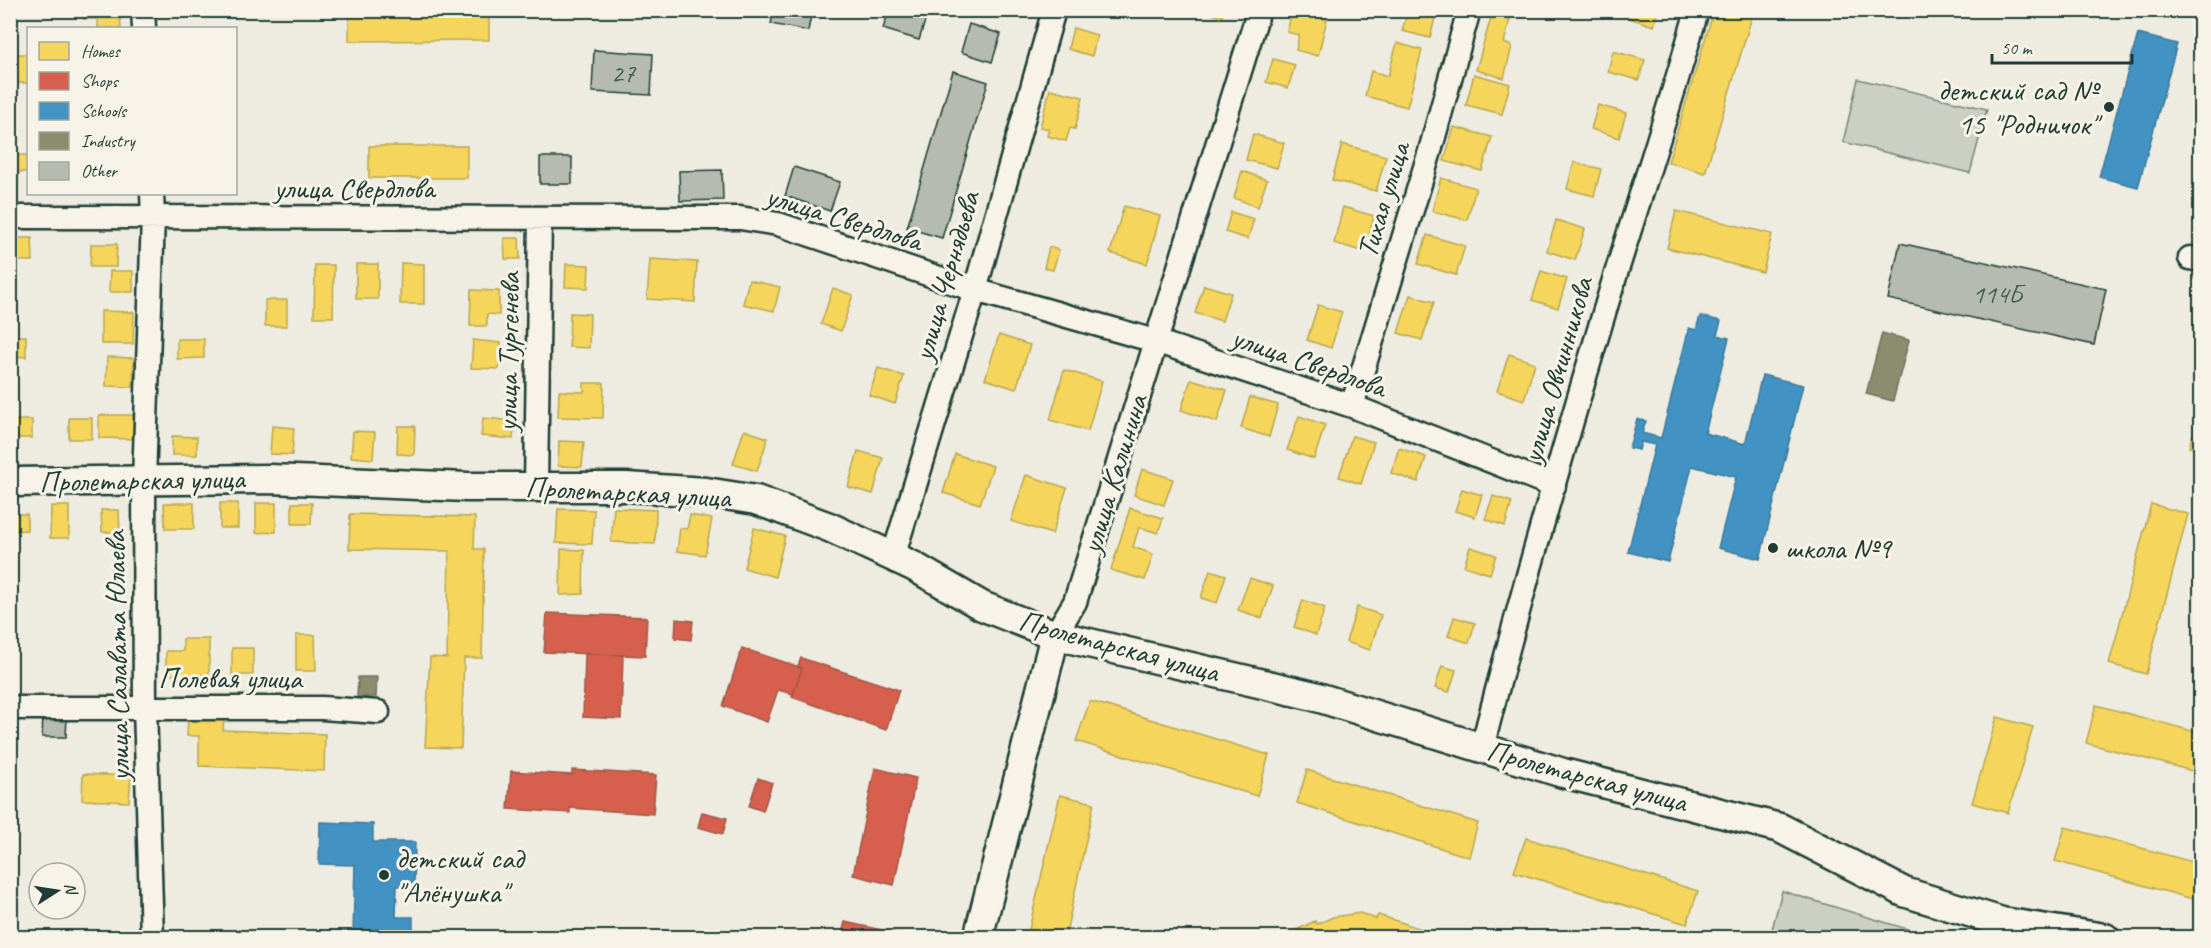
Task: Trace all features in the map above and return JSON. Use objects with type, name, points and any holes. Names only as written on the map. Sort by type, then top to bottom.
[{"type":"street","points":[[143,10],[144,27]]},
{"type":"street","name":"улица Чернядьева","points":[[893,557],[975,290],[1054,10]]},
{"type":"street","name":"улица Калинина","points":[[978,938],[1055,635],[1075,602],[1259,10]]},
{"type":"street","name":"Тихая улица","points":[[1352,406],[1430,151],[1469,10]]},
{"type":"street","name":"улица Овчинникова","points":[[1482,748],[1514,621],[1614,279],[1675,90],[1697,10]]},
{"type":"street","name":"улица Салавата Юлаева","points":[[152,195],[144,481],[145,708],[152,938]]},
{"type":"street","name":"улица Свердлова","points":[[10,217],[740,218],[760,220],[975,290],[1155,341],[1352,406],[1554,486]]},
{"type":"street","name":"улица Тургенева","points":[[536,486],[540,219]]},
{"type":"street","name":"Пролетарская улица","points":[[10,482],[270,479],[467,487],[626,486],[706,492],[756,500],[829,527],[913,566],[982,606],[1055,635],[1314,696],[1563,772],[1780,828],[1904,892],[2002,922],[2105,938]]},
{"type":"street","name":"Полевая улица","points":[[10,708],[322,708],[378,712]]},
{"type":"shaded area","points":[[1858,79],[1987,109],[1970,173],[1843,142]]},
{"type":"shaded area","points":[[1782,891],[1927,935],[1927,937],[1770,937]]},
{"type":"building: Homes","points":[[83,10],[120,10],[121,27],[98,27],[98,19],[83,19]]},
{"type":"building: Homes","points":[[349,10],[489,10],[489,40],[349,41]]},
{"type":"building: Homes","points":[[1200,10],[1224,10],[1222,17]]},
{"type":"building: Homes","points":[[1408,10],[1437,10],[1430,38],[1402,31]]},
{"type":"building: Homes","points":[[1632,10],[1659,10],[1654,26],[1629,18]]},
{"type":"building: Homes","points":[[1714,10],[1754,10],[1705,173],[1668,162]]},
{"type":"building: Homes","points":[[1292,11],[1327,19],[1318,56],[1296,50],[1299,35],[1287,32]]},
{"type":"building: Homes","points":[[1492,14],[1510,19],[1504,43],[1512,46],[1504,78],[1476,70]]},
{"type":"building: Homes","points":[[1073,28],[1097,35],[1092,56],[1068,49]]},
{"type":"building: Homes","points":[[1397,43],[1422,50],[1407,107],[1365,96],[1371,71],[1388,76]]},
{"type":"building: Homes","points":[[1613,51],[1645,60],[1639,80],[1608,72]]},
{"type":"building: Homes","points":[[10,54],[27,54],[27,83],[10,83]]},
{"type":"building: Homes","points":[[1273,59],[1295,65],[1288,88],[1266,82]]},
{"type":"building: Homes","points":[[1474,74],[1510,84],[1502,114],[1466,105]]},
{"type":"building: Homes","points":[[1050,89],[1083,97],[1075,129],[1070,128],[1066,141],[1047,136],[1049,129],[1040,127]]},
{"type":"building: Homes","points":[[1598,105],[1626,113],[1619,138],[1591,129]]},
{"type":"building: Homes","points":[[1454,127],[1492,137],[1482,171],[1444,161]]},
{"type":"building: Homes","points":[[1253,134],[1284,143],[1277,168],[1246,160]]},
{"type":"building: Homes","points":[[1342,144],[1386,156],[1376,191],[1332,180]]},
{"type":"building: Homes","points":[[369,146],[467,146],[467,178],[369,178]]},
{"type":"building: Homes","points":[[10,155],[27,155],[27,172],[18,172],[18,184],[10,184]]},
{"type":"building: Homes","points":[[1574,162],[1601,169],[1594,196],[1567,189]]},
{"type":"building: Homes","points":[[1242,171],[1267,180],[1258,207],[1234,198]]},
{"type":"building: Homes","points":[[1441,178],[1476,188],[1467,220],[1432,211]]},
{"type":"building: Homes","points":[[1124,206],[1160,216],[1147,264],[1110,253]]},
{"type":"building: Homes","points":[[1343,207],[1374,216],[1365,252],[1334,243]]},
{"type":"building: Homes","points":[[1676,211],[1772,234],[1763,272],[1667,248]]},
{"type":"building: Homes","points":[[1231,212],[1254,219],[1248,239],[1225,232]]},
{"type":"building: Homes","points":[[1556,220],[1585,229],[1575,260],[1547,251]]},
{"type":"building: Homes","points":[[1427,235],[1465,246],[1456,275],[1418,264]]},
{"type":"building: Homes","points":[[10,238],[32,238],[33,261],[10,261]]},
{"type":"building: Homes","points":[[504,238],[519,238],[520,259],[505,259]]},
{"type":"building: Homes","points":[[91,244],[117,244],[116,267],[90,267]]},
{"type":"building: Homes","points":[[1049,247],[1059,250],[1053,270],[1044,268]]},
{"type":"building: Homes","points":[[650,259],[697,262],[695,302],[647,299]]},
{"type":"building: Homes","points":[[401,263],[424,264],[424,304],[400,304]]},
{"type":"building: Homes","points":[[356,264],[378,264],[378,299],[356,299]]},
{"type":"building: Homes","points":[[566,264],[589,265],[588,288],[565,287]]},
{"type":"building: Homes","points":[[315,265],[334,265],[333,317],[314,317]]},
{"type":"building: Homes","points":[[110,271],[133,271],[133,292],[109,292]]},
{"type":"building: Homes","points":[[1541,271],[1567,279],[1558,308],[1532,300]]},
{"type":"building: Homes","points":[[749,280],[780,287],[774,311],[743,304]]},
{"type":"building: Homes","points":[[1204,285],[1231,293],[1222,321],[1195,313]]},
{"type":"building: Homes","points":[[833,288],[853,295],[841,331],[821,324]]},
{"type":"building: Homes","points":[[471,290],[499,291],[499,315],[487,314],[487,326],[470,326]]},
{"type":"building: Homes","points":[[1410,295],[1434,302],[1422,340],[1398,333]]},
{"type":"building: Homes","points":[[265,300],[287,300],[287,326],[265,326]]},
{"type":"building: Homes","points":[[2200,300],[2200,331],[2192,329]]},
{"type":"building: Homes","points":[[1318,305],[1342,312],[1331,348],[1307,340]]},
{"type":"building: Homes","points":[[101,311],[134,312],[133,344],[101,344]]},
{"type":"building: Homes","points":[[570,313],[590,314],[589,348],[569,347]]},
{"type":"building: Homes","points":[[999,335],[1030,345],[1016,389],[985,379]]},
{"type":"building: Homes","points":[[10,336],[26,336],[26,357],[10,356]]},
{"type":"building: Homes","points":[[177,339],[204,339],[204,358],[177,359]]},
{"type":"building: Homes","points":[[473,340],[501,343],[499,369],[471,368]]},
{"type":"building: Homes","points":[[1509,354],[1535,363],[1524,400],[1497,391]]},
{"type":"building: Homes","points":[[107,357],[134,358],[133,387],[106,386]]},
{"type":"building: Homes","points":[[878,368],[904,376],[895,404],[869,395]]},
{"type":"building: Homes","points":[[1064,370],[1102,381],[1088,431],[1050,420]]},
{"type":"building: Homes","points":[[1191,379],[1227,390],[1217,422],[1181,410]]},
{"type":"building: Homes","points":[[584,383],[604,383],[603,418],[558,417],[559,391],[584,392]]},
{"type":"building: Homes","points":[[1250,397],[1278,405],[1269,437],[1241,428]]},
{"type":"building: Homes","points":[[2200,410],[2200,450],[2189,447]]},
{"type":"building: Homes","points":[[99,415],[134,415],[133,439],[99,438]]},
{"type":"building: Homes","points":[[1299,416],[1325,425],[1314,459],[1287,450]]},
{"type":"building: Homes","points":[[69,418],[92,418],[92,439],[69,439]]},
{"type":"building: Homes","points":[[483,418],[515,421],[513,439],[481,436]]},
{"type":"building: Homes","points":[[10,420],[32,420],[32,438],[10,438]]},
{"type":"building: Homes","points":[[272,426],[294,428],[292,455],[270,454]]},
{"type":"building: Homes","points":[[398,426],[415,426],[414,455],[397,454]]},
{"type":"building: Homes","points":[[744,430],[768,438],[757,471],[733,464]]},
{"type":"building: Homes","points":[[353,431],[375,432],[373,459],[351,457]]},
{"type":"building: Homes","points":[[172,436],[197,437],[197,455],[172,455]]},
{"type":"building: Homes","points":[[1352,436],[1374,442],[1361,484],[1339,477]]},
{"type":"building: Homes","points":[[559,441],[584,442],[582,467],[558,466]]},
{"type":"building: Homes","points":[[1399,448],[1426,457],[1418,482],[1391,473]]},
{"type":"building: Homes","points":[[858,451],[883,458],[873,494],[848,487]]},
{"type":"building: Homes","points":[[955,454],[993,466],[980,504],[943,493]]},
{"type":"building: Homes","points":[[1142,469],[1173,479],[1164,505],[1134,495]]},
{"type":"building: Homes","points":[[1026,475],[1067,488],[1052,534],[1011,521]]},
{"type":"building: Homes","points":[[1462,489],[1482,495],[1475,517],[1455,511]]},
{"type":"building: Homes","points":[[1493,496],[1512,502],[1505,526],[1485,519]]},
{"type":"building: Homes","points":[[164,503],[194,503],[194,529],[165,529]]},
{"type":"building: Homes","points":[[220,503],[238,503],[238,528],[220,528]]},
{"type":"building: Homes","points":[[256,503],[276,503],[276,532],[256,533]]},
{"type":"building: Homes","points":[[292,503],[312,503],[311,524],[292,524]]},
{"type":"building: Homes","points":[[2151,504],[2188,514],[2146,674],[2109,664]]},
{"type":"building: Homes","points":[[51,506],[69,506],[69,538],[50,538]]},
{"type":"building: Homes","points":[[614,508],[656,510],[655,544],[611,542]]},
{"type":"building: Homes","points":[[1130,508],[1163,518],[1158,533],[1139,527],[1133,547],[1153,554],[1145,580],[1111,570]]},
{"type":"building: Homes","points":[[558,509],[594,510],[592,544],[556,543]]},
{"type":"building: Homes","points":[[101,510],[119,510],[120,532],[102,532]]},
{"type":"building: Homes","points":[[14,514],[27,514],[27,530],[14,531]]},
{"type":"building: Homes","points":[[350,514],[475,517],[474,549],[484,549],[482,658],[464,658],[461,748],[425,747],[430,657],[447,658],[449,551],[349,549]]},
{"type":"building: Homes","points":[[690,515],[712,519],[705,555],[677,551],[680,528],[687,529]]},
{"type":"building: Homes","points":[[754,528],[785,536],[775,577],[744,568]]},
{"type":"building: Homes","points":[[1470,547],[1496,555],[1490,574],[1464,566]]},
{"type":"building: Homes","points":[[561,549],[584,550],[583,594],[560,595]]},
{"type":"building: Homes","points":[[1210,570],[1226,575],[1217,603],[1201,598]]},
{"type":"building: Homes","points":[[1250,578],[1273,586],[1262,618],[1238,610]]},
{"type":"building: Homes","points":[[1303,600],[1325,608],[1316,635],[1294,627]]},
{"type":"building: Homes","points":[[1357,607],[1381,615],[1370,650],[1346,642]]},
{"type":"building: Homes","points":[[1454,617],[1475,623],[1469,643],[1448,636]]},
{"type":"building: Homes","points":[[296,635],[315,635],[316,671],[296,671]]},
{"type":"building: Homes","points":[[183,639],[209,639],[209,675],[166,675],[166,651],[183,651]]},
{"type":"building: Homes","points":[[232,648],[253,648],[253,675],[232,675]]},
{"type":"building: Homes","points":[[1442,666],[1456,670],[1449,692],[1435,688]]},
{"type":"building: Homes","points":[[1090,701],[1269,755],[1257,796],[1076,741]]},
{"type":"building: Homes","points":[[2096,705],[2200,733],[2200,773],[2086,743]]},
{"type":"building: Homes","points":[[188,717],[224,717],[223,730],[325,734],[324,771],[199,766],[199,736],[187,736]]},
{"type":"building: Homes","points":[[1997,717],[2033,727],[2008,813],[1972,803]]},
{"type":"building: Homes","points":[[1307,770],[1478,823],[1469,857],[1297,803]]},
{"type":"building: Homes","points":[[83,774],[131,776],[129,802],[82,800]]},
{"type":"building: Homes","points":[[1060,795],[1094,803],[1065,938],[1027,938]]},
{"type":"building: Homes","points":[[2065,827],[2200,864],[2200,901],[2055,861]]},
{"type":"building: Homes","points":[[1526,838],[1698,891],[1687,924],[1514,872]]},
{"type":"building: Homes","points":[[1360,913],[1376,919],[1378,915],[1431,932],[1429,936],[1433,938],[1280,938],[1315,921],[1317,924],[1333,917]]},
{"type":"building: Shops","points":[[547,613],[647,617],[645,656],[544,652]]},
{"type":"building: Shops","points":[[676,619],[693,621],[691,640],[675,638]]},
{"type":"building: Shops","points":[[742,648],[802,668],[793,694],[778,690],[767,722],[723,706]]},
{"type":"building: Shops","points":[[585,654],[623,655],[621,719],[583,717]]},
{"type":"building: Shops","points":[[801,658],[899,690],[886,730],[792,697],[802,668],[798,666]]},
{"type":"building: Shops","points":[[875,768],[916,778],[894,885],[853,875]]},
{"type":"building: Shops","points":[[572,770],[656,775],[653,814],[570,808],[570,813],[508,809],[511,771],[572,775]]},
{"type":"building: Shops","points":[[758,778],[772,783],[763,811],[749,806]]},
{"type":"building: Shops","points":[[702,812],[727,818],[723,834],[698,827]]},
{"type":"building: Shops","points":[[845,922],[896,933],[895,938],[841,938]]},
{"type":"building: Schools","name":"детский сад № 15 \"Родничок\"","points":[[2138,34],[2177,44],[2138,187],[2099,177]]},
{"type":"building: Schools","name":"школа №9","points":[[1700,316],[1721,321],[1717,335],[1729,338],[1705,433],[1745,444],[1762,375],[1803,385],[1760,559],[1718,548],[1736,477],[1692,466],[1668,562],[1628,552],[1655,445],[1641,442],[1639,450],[1629,448],[1637,419],[1646,421],[1642,433],[1661,438],[1689,328],[1696,330]]},
{"type":"building: Schools","name":"детский сад \"Алёнушка\"","points":[[320,822],[373,824],[373,842],[415,842],[414,886],[397,886],[396,917],[413,917],[413,938],[318,938],[318,931],[353,932],[355,865],[319,864]]},
{"type":"building: Industry","points":[[1882,333],[1909,340],[1893,401],[1866,394]]},
{"type":"building: Industry","points":[[358,677],[377,677],[376,697],[357,697]]},
{"type":"building: Other","points":[[774,10],[812,10],[808,31],[771,24]]},
{"type":"building: Other","points":[[889,10],[912,10],[927,15],[919,40],[883,29]]},
{"type":"building: Other","points":[[969,24],[1001,34],[992,62],[961,52]]},
{"type":"building: Other","points":[[594,50],[653,54],[651,95],[592,92]]},
{"type":"building: Other","points":[[953,71],[988,82],[942,238],[907,228]]},
{"type":"building: Other","points":[[540,157],[572,157],[572,184],[540,184]]},
{"type":"building: Other","points":[[794,167],[840,182],[830,211],[785,196]]},
{"type":"building: Other","points":[[722,170],[723,200],[680,201],[679,171]]},
{"type":"building: Other","points":[[1900,243],[2106,289],[2094,345],[1888,299]]},
{"type":"building: Other","points":[[43,715],[67,716],[66,737],[42,737]]},
{"type":"place","name":"детский сад № 15 \"Родничок\"","points":[[2109,107]]},
{"type":"place","name":"школа №9","points":[[1773,548]]},
{"type":"place","name":"детский сад \"Алёнушка\"","points":[[384,875]]}]
